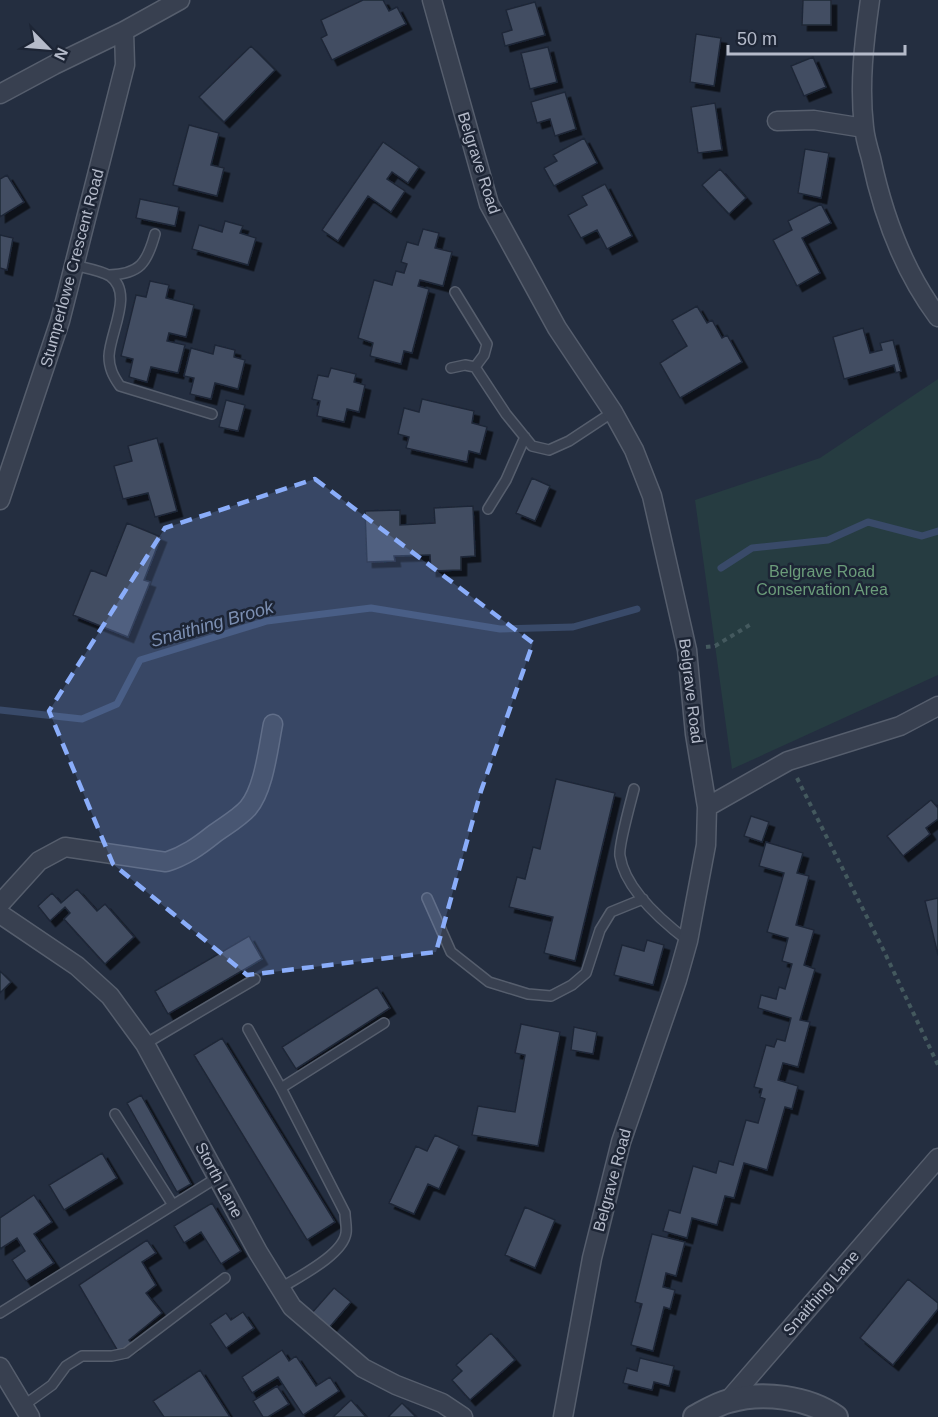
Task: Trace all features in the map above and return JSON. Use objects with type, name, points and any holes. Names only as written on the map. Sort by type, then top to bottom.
[{"type":"street","points":[[0,94],[124,31],[155,6],[180,0]]},
{"type":"street","name":"Belgrave Road","points":[[432,0],[489,204],[557,328],[613,412],[634,450],[652,496],[687,650],[695,734],[707,807],[706,845],[688,941],[677,980],[621,1142],[592,1258],[563,1417]]},
{"type":"street","points":[[870,0],[862,51],[864,128],[879,194],[900,253],[927,302],[938,317]]},
{"type":"street","name":"Stumperlowe Crescent Road","points":[[0,500],[60,321],[125,65],[124,31]]},
{"type":"street","points":[[777,121],[814,120],[864,128]]},
{"type":"street","points":[[707,807],[788,761],[900,726],[938,706]]},
{"type":"street","points":[[0,904],[39,861],[64,847],[166,862],[192,851],[247,810],[254,799],[264,769],[273,724]]},
{"type":"street","name":"Storth Lane","points":[[0,914],[77,966],[110,996],[145,1044],[258,1252],[292,1307],[363,1368],[396,1385],[442,1403],[463,1417]]},
{"type":"street","name":"Snaithing Lane","points":[[695,1417],[727,1402],[938,1158]]},
{"type":"street","points":[[0,1367],[26,1411]]},
{"type":"street","points":[[727,1402],[742,1398],[778,1398],[816,1407],[836,1417]]},
{"type":"lane","points":[[74,265],[109,275],[125,274],[138,268],[149,255],[154,234]]},
{"type":"lane","points":[[109,275],[119,285],[122,297],[109,354],[111,373],[120,386],[212,414]]},
{"type":"lane","points":[[455,292],[487,344],[484,355],[475,367]]},
{"type":"lane","points":[[451,368],[465,365],[475,367],[506,414],[532,446],[549,450],[568,441],[613,412]]},
{"type":"lane","points":[[488,509],[506,480],[525,437]]},
{"type":"lane","points":[[634,789],[619,855],[628,878],[643,899],[663,922],[688,941]]},
{"type":"lane","points":[[427,898],[451,952],[489,982],[528,994],[551,996],[572,985],[586,973],[600,930],[611,912],[643,899]]},
{"type":"lane","points":[[145,1044],[255,979]]},
{"type":"lane","points":[[281,1088],[384,1023]]},
{"type":"lane","points":[[248,1029],[345,1213],[346,1233],[340,1247],[281,1288]]},
{"type":"lane","points":[[115,1114],[173,1205]]},
{"type":"lane","points":[[0,1313],[218,1178]]},
{"type":"lane","points":[[26,1411],[52,1385],[66,1366],[82,1356],[112,1356],[126,1353],[225,1278]]},
{"type":"path","points":[[687,650],[715,646],[753,623]]},
{"type":"path","points":[[788,761],[882,947],[938,1065]]},
{"type":"highlighted area","points":[[315,479],[533,643],[481,791],[436,952],[247,975],[113,864],[49,711],[165,528]]},
{"type":"green space","name":"Belgrave Road Conservation Area","points":[[938,379],[938,675],[732,769],[695,500],[820,458]]},
{"type":"building","points":[[363,0],[383,0],[389,11],[397,7],[406,24],[332,60],[321,38],[327,35],[321,20]]},
{"type":"building","points":[[803,0],[831,0],[831,25],[802,25]]},
{"type":"building","points":[[535,2],[545,35],[505,46],[502,33],[512,30],[506,10]]},
{"type":"building","points":[[696,34],[721,38],[714,86],[690,82]]},
{"type":"building","points":[[251,46],[275,70],[224,122],[199,97]]},
{"type":"building","points":[[548,47],[557,82],[530,89],[521,53]]},
{"type":"building","points":[[813,57],[826,87],[804,96],[791,66]]},
{"type":"building","points":[[565,92],[576,129],[555,136],[550,119],[537,123],[531,102]]},
{"type":"building","points":[[715,103],[722,150],[698,153],[691,107]]},
{"type":"building","points":[[189,125],[219,133],[211,165],[224,168],[217,196],[173,185]]},
{"type":"building","points":[[584,138],[597,163],[554,186],[544,168],[557,161],[553,155]]},
{"type":"building","points":[[383,142],[419,167],[408,183],[392,172],[387,179],[405,191],[391,212],[368,196],[338,241],[322,230]]},
{"type":"building","points":[[805,149],[829,153],[821,198],[798,193]]},
{"type":"building","points":[[720,169],[746,198],[729,214],[702,185]]},
{"type":"building","points":[[7,175],[24,202],[0,217],[0,179]]},
{"type":"building","points":[[605,184],[632,236],[607,249],[597,230],[581,238],[568,215],[587,205],[582,196]]},
{"type":"building","points":[[140,199],[179,207],[175,226],[136,218]]},
{"type":"building","points":[[821,204],[831,223],[802,238],[820,273],[797,286],[773,240],[792,230],[788,221]]},
{"type":"building","points":[[225,221],[243,226],[240,233],[256,238],[248,265],[192,249],[199,225],[222,232]]},
{"type":"building","points":[[423,229],[439,233],[435,248],[452,252],[443,286],[420,280],[418,286],[429,289],[412,353],[404,351],[401,364],[370,356],[373,343],[358,338],[374,280],[392,285],[396,271],[404,273],[407,264],[401,262],[407,242],[418,245]]},
{"type":"building","points":[[0,235],[13,238],[7,270],[0,268]]},
{"type":"building","points":[[150,281],[169,285],[166,298],[194,305],[186,337],[169,333],[167,341],[185,345],[178,373],[151,367],[147,382],[129,377],[133,359],[121,356],[136,295],[146,297]]},
{"type":"building","points":[[697,306],[707,323],[712,320],[722,338],[727,335],[742,362],[680,398],[660,363],[687,346],[672,320]]},
{"type":"building","points":[[863,328],[870,353],[882,350],[880,343],[893,340],[901,371],[896,373],[894,365],[844,379],[833,337]]},
{"type":"building","points":[[215,345],[235,350],[234,357],[245,360],[238,389],[215,383],[211,399],[190,394],[194,378],[184,376],[191,348],[213,354]]},
{"type":"building","points":[[331,368],[356,374],[354,382],[365,385],[359,412],[347,409],[344,422],[317,416],[320,401],[312,399],[318,375],[328,377]]},
{"type":"building","points":[[422,399],[474,411],[472,423],[487,427],[480,454],[469,451],[467,462],[406,448],[409,437],[398,434],[404,408],[419,412]]},
{"type":"building","points":[[226,400],[245,405],[238,431],[219,427]]},
{"type":"building","points":[[157,438],[177,511],[155,517],[148,493],[123,499],[114,466],[132,461],[128,446]]},
{"type":"building","points":[[532,478],[550,486],[535,521],[516,513]]},
{"type":"building","points":[[473,506],[475,556],[461,557],[461,570],[431,571],[430,555],[394,556],[395,561],[367,562],[365,511],[400,510],[400,525],[435,523],[434,508]]},
{"type":"building","points":[[127,523],[161,537],[144,580],[150,582],[128,637],[73,615],[91,570],[106,576]]},
{"type":"building","points":[[556,779],[615,793],[575,961],[544,953],[553,917],[509,907],[517,877],[525,879],[533,847],[540,849]]},
{"type":"building","points":[[931,800],[938,808],[938,819],[926,828],[930,834],[903,856],[887,836]]},
{"type":"building","points":[[751,816],[769,822],[762,842],[744,836]]},
{"type":"building","points":[[766,842],[803,853],[797,873],[809,876],[796,925],[814,930],[804,965],[815,969],[800,1020],[810,1022],[798,1067],[783,1063],[778,1080],[798,1086],[792,1109],[785,1107],[767,1170],[744,1163],[734,1198],[725,1196],[717,1225],[692,1218],[687,1238],[663,1231],[669,1210],[680,1213],[693,1166],[716,1173],[719,1161],[733,1165],[746,1120],[758,1123],[765,1099],[760,1097],[762,1089],[754,1087],[766,1045],[774,1047],[777,1039],[785,1041],[791,1018],[758,1008],[761,995],[776,999],[779,987],[785,989],[792,964],[782,961],[788,938],[767,932],[784,873],[759,866]]},
{"type":"building","points":[[77,889],[97,911],[105,904],[134,937],[105,964],[64,919],[70,913],[65,907],[50,921],[38,906],[52,893],[61,903]]},
{"type":"building","points":[[938,898],[938,955],[925,901]]},
{"type":"building","points":[[249,936],[262,959],[168,1014],[155,991]]},
{"type":"building","points":[[647,940],[664,945],[653,985],[614,975],[622,945],[644,951]]},
{"type":"building","points":[[0,971],[11,982],[0,993]]},
{"type":"building","points":[[377,987],[390,1008],[296,1069],[282,1047]]},
{"type":"building","points":[[521,1024],[560,1032],[538,1146],[472,1135],[478,1106],[515,1112],[525,1055],[515,1053]]},
{"type":"building","points":[[574,1027],[597,1032],[593,1054],[571,1050]]},
{"type":"building","points":[[222,1038],[335,1222],[307,1240],[194,1055]]},
{"type":"building","points":[[141,1095],[191,1184],[177,1192],[127,1103]]},
{"type":"building","points":[[435,1135],[459,1146],[439,1189],[428,1184],[414,1214],[389,1203],[416,1146],[427,1151]]},
{"type":"building","points":[[102,1153],[117,1178],[64,1210],[49,1185]]},
{"type":"building","points":[[34,1195],[52,1222],[34,1234],[54,1263],[26,1281],[12,1260],[25,1251],[17,1238],[0,1249],[0,1218]]},
{"type":"building","points":[[212,1203],[241,1251],[221,1264],[201,1232],[184,1243],[174,1226]]},
{"type":"building","points":[[525,1207],[555,1220],[535,1268],[505,1255]]},
{"type":"building","points":[[652,1234],[685,1242],[676,1276],[666,1273],[663,1287],[675,1290],[670,1309],[664,1307],[653,1351],[631,1345],[642,1304],[635,1302]]},
{"type":"building","points":[[147,1240],[156,1253],[142,1262],[156,1285],[146,1293],[162,1313],[129,1340],[133,1345],[119,1353],[79,1285]]},
{"type":"building","points":[[908,1279],[938,1303],[938,1309],[893,1365],[860,1338]]},
{"type":"building","points":[[334,1288],[351,1302],[328,1329],[311,1314]]},
{"type":"building","points":[[243,1312],[254,1328],[226,1348],[210,1324],[226,1313],[231,1320]]},
{"type":"building","points":[[491,1333],[515,1360],[470,1400],[452,1380],[462,1371],[456,1365]]},
{"type":"building","points":[[282,1350],[289,1361],[296,1356],[316,1386],[330,1377],[339,1391],[303,1415],[278,1377],[252,1393],[242,1377]]},
{"type":"building","points":[[640,1358],[674,1366],[669,1386],[654,1382],[652,1390],[623,1383],[627,1368],[637,1371]]},
{"type":"building","points":[[200,1370],[230,1417],[164,1417],[153,1401]]},
{"type":"building","points":[[277,1386],[289,1404],[268,1417],[263,1417],[253,1401]]},
{"type":"building","points":[[351,1400],[366,1417],[333,1417]]},
{"type":"building","points":[[402,1403],[416,1417],[388,1417]]},
{"type":"waterway","name":"Snaithing Brook","points":[[721,568],[752,548],[828,540],[868,522],[922,536],[938,531]]},
{"type":"waterway","name":"Snaithing Brook","points":[[0,710],[82,719],[117,704],[140,660],[267,621],[371,608],[500,629],[573,627],[637,609]]}]
